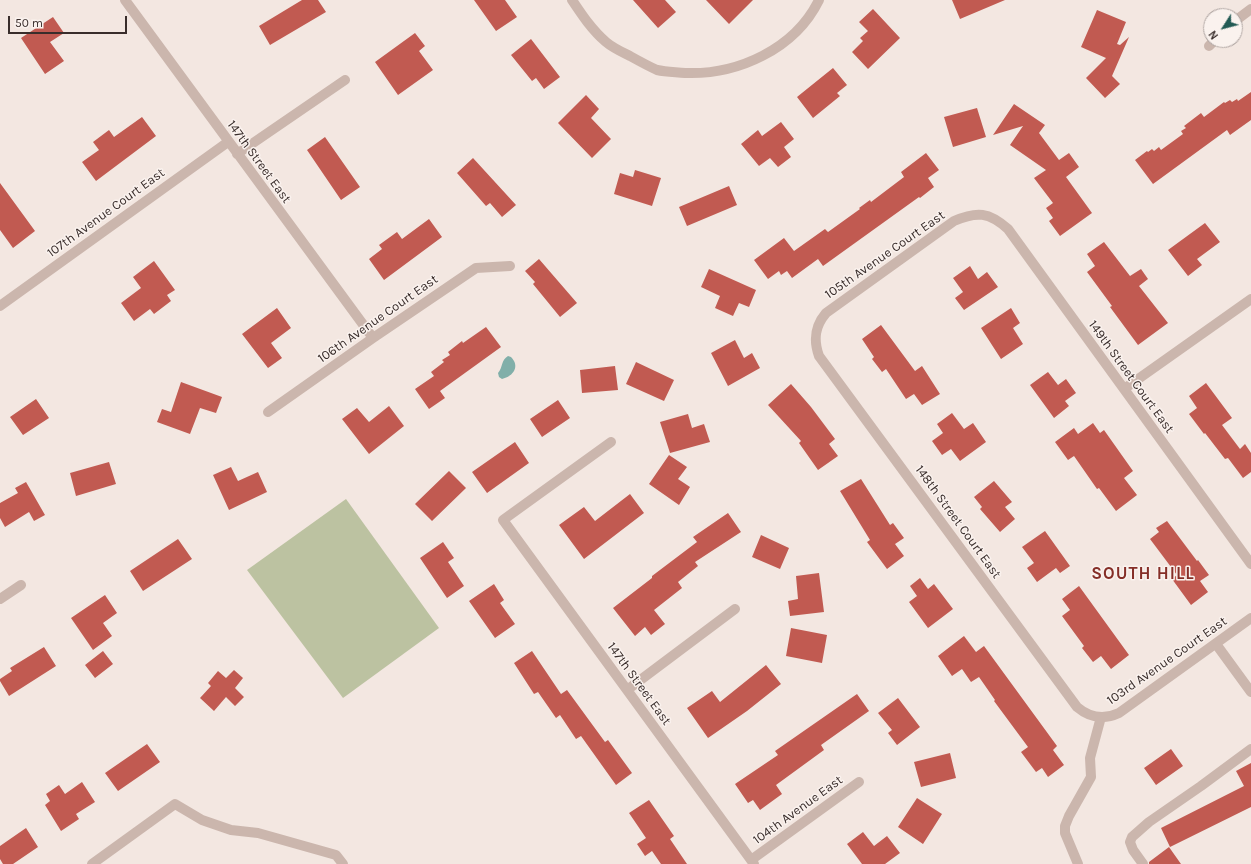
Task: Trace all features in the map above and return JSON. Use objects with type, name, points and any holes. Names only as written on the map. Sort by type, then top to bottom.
[{"type":"street","name":"147th Street East","points":[[125,0],[373,338]]},
{"type":"street","points":[[572,0],[594,30],[608,43],[645,65],[658,70],[694,73],[715,72],[757,60],[777,48],[793,35],[806,22],[819,0]]},
{"type":"street","points":[[237,154],[345,80]]},
{"type":"street","name":"107th Avenue Court East","points":[[0,306],[228,142]]},
{"type":"street","name":"105th Avenue Court East","points":[[815,333],[820,319],[826,313],[954,221],[966,216],[983,215]]},
{"type":"street","name":"149th Street Court East","points":[[983,215],[998,220],[1008,229],[1251,564]]},
{"type":"street","name":"106th Avenue Court East","points":[[268,412],[476,268],[510,266]]},
{"type":"street","points":[[1124,389],[1251,298]]},
{"type":"street","name":"148th Street Court East","points":[[815,333],[816,348],[819,356],[1077,707],[1084,713],[1098,717]]},
{"type":"street","name":"147th Street East","points":[[611,442],[503,520],[753,862]]},
{"type":"street","points":[[0,599],[21,585]]},
{"type":"street","points":[[627,690],[735,609]]},
{"type":"street","name":"103rd Avenue Court East","points":[[1098,717],[1112,716],[1119,713],[1251,618]]},
{"type":"street","points":[[1216,644],[1251,692]]},
{"type":"street","points":[[1078,864],[1065,833],[1065,826],[1091,777],[1090,758],[1098,717]]},
{"type":"street","points":[[1143,864],[1132,850],[1130,842],[1132,837],[1149,822],[1251,749]]},
{"type":"street","name":"104th Avenue East","points":[[753,862],[859,782]]},
{"type":"street","points":[[92,864],[175,804],[202,820],[231,830],[258,833],[336,855],[343,864]]},
{"type":"green space","points":[[346,499],[439,628],[343,698],[247,570]]},
{"type":"water","points":[[508,356],[514,360],[515,367],[510,376],[502,379],[499,377],[498,373],[504,360]]},
{"type":"building","points":[[302,0],[318,0],[326,12],[270,45],[259,26]]},
{"type":"building","points":[[474,0],[505,0],[517,17],[496,31]]},
{"type":"building","points":[[633,0],[665,0],[676,12],[658,28]]},
{"type":"building","points":[[706,0],[753,0],[729,24]]},
{"type":"building","points":[[952,0],[1005,0],[960,19]]},
{"type":"building","points":[[873,9],[900,38],[868,69],[852,52],[863,41],[860,38],[868,31],[859,22]]},
{"type":"building","points":[[1097,10],[1126,22],[1117,44],[1120,45],[1129,37],[1112,76],[1120,84],[1105,98],[1086,78],[1106,58],[1081,47]]},
{"type":"building","points":[[53,17],[64,33],[50,42],[64,61],[45,74],[21,38]]},
{"type":"building","points":[[415,33],[425,46],[419,51],[433,70],[398,95],[375,62]]},
{"type":"building","points":[[531,39],[560,77],[544,89],[536,78],[532,81],[511,55]]},
{"type":"building","points":[[833,68],[847,85],[837,93],[840,96],[813,118],[797,97]]},
{"type":"building","points":[[1251,92],[1251,120],[1230,135],[1227,130],[1153,184],[1135,160],[1152,149],[1154,151],[1159,147],[1161,150],[1183,134],[1181,131],[1186,128],[1184,126],[1201,113],[1204,117],[1224,102],[1225,103],[1230,100],[1232,102],[1237,99],[1238,101]]},
{"type":"building","points":[[586,95],[599,109],[591,118],[611,139],[592,158],[558,123]]},
{"type":"building","points":[[1014,104],[1045,125],[1039,133],[1059,160],[1069,153],[1079,167],[1066,177],[1092,213],[1060,236],[1049,221],[1053,218],[1046,208],[1053,203],[1034,178],[1046,170],[1010,145],[1023,126],[993,135]]},
{"type":"building","points":[[977,108],[986,137],[953,147],[944,117]]},
{"type":"building","points":[[142,117],[156,136],[96,181],[82,162],[99,150],[93,142],[109,130],[114,137]]},
{"type":"building","points":[[781,122],[794,139],[784,147],[791,157],[778,167],[770,158],[759,166],[741,144],[758,130],[762,136]]},
{"type":"building","points":[[325,137],[360,187],[341,200],[307,150]]},
{"type":"building","points":[[926,153],[939,170],[928,178],[934,187],[823,266],[818,259],[792,278],[787,271],[781,275],[779,271],[768,279],[754,260],[784,238],[794,251],[825,229],[828,232],[870,200],[871,202],[904,177],[901,172]]},
{"type":"building","points":[[473,158],[516,205],[502,217],[490,203],[486,206],[457,173]]},
{"type":"building","points":[[635,170],[661,178],[652,206],[614,194],[620,173],[633,177]]},
{"type":"building","points":[[0,183],[35,231],[13,248],[0,230]]},
{"type":"building","points":[[729,186],[737,205],[687,226],[679,207]]},
{"type":"building","points":[[429,219],[442,237],[384,280],[369,259],[382,249],[379,245],[397,232],[402,239]]},
{"type":"building","points":[[1205,223],[1220,242],[1197,259],[1202,265],[1188,276],[1168,250]]},
{"type":"building","points":[[1104,242],[1130,276],[1141,269],[1148,279],[1139,286],[1168,323],[1138,345],[1087,272],[1095,266],[1087,254]]},
{"type":"building","points":[[539,259],[577,303],[560,317],[533,284],[535,282],[525,271]]},
{"type":"building","points":[[154,261],[175,290],[167,295],[171,301],[154,314],[150,309],[134,321],[121,303],[141,288],[133,277]]},
{"type":"building","points":[[970,266],[978,279],[987,272],[998,287],[964,310],[955,298],[963,292],[953,278]]},
{"type":"building","points":[[709,269],[756,290],[749,307],[739,303],[733,316],[715,308],[720,296],[701,287]]},
{"type":"building","points":[[277,308],[291,328],[271,343],[282,358],[268,368],[242,334]]},
{"type":"building","points":[[1011,308],[1020,323],[1013,328],[1023,344],[1001,359],[981,328]]},
{"type":"building","points":[[881,325],[915,371],[922,366],[940,394],[922,405],[914,394],[906,399],[886,369],[882,372],[872,359],[874,357],[862,339]]},
{"type":"building","points":[[486,327],[501,347],[440,391],[445,398],[429,409],[415,389],[434,376],[431,372],[444,362],[442,360],[450,355],[448,352],[462,341],[463,343]]},
{"type":"building","points":[[735,340],[744,358],[752,353],[760,368],[728,386],[711,353]]},
{"type":"building","points":[[636,362],[674,380],[664,401],[626,384]]},
{"type":"building","points":[[615,366],[618,390],[582,393],[580,370]]},
{"type":"building","points":[[1048,372],[1058,385],[1066,379],[1076,393],[1065,401],[1069,406],[1054,418],[1030,385]]},
{"type":"building","points":[[181,382],[222,397],[216,413],[200,408],[190,434],[157,422],[162,409],[171,412]]},
{"type":"building","points":[[1206,383],[1232,418],[1222,425],[1240,449],[1245,444],[1251,453],[1251,472],[1243,478],[1228,458],[1225,459],[1189,414],[1197,408],[1189,396]]},
{"type":"building","points":[[791,384],[811,407],[835,439],[829,444],[838,456],[818,470],[799,443],[801,441],[768,405]]},
{"type":"building","points":[[36,399],[49,418],[23,435],[10,417]]},
{"type":"building","points":[[558,400],[570,418],[542,437],[530,419]]},
{"type":"building","points":[[389,406],[404,426],[369,454],[342,419],[357,408],[369,422]]},
{"type":"building","points":[[952,413],[964,429],[973,423],[986,442],[960,461],[951,449],[942,455],[932,441],[943,433],[937,424]]},
{"type":"building","points":[[688,414],[692,428],[704,424],[710,442],[670,453],[660,422]]},
{"type":"building","points":[[1093,423],[1100,433],[1104,430],[1133,471],[1124,478],[1137,495],[1116,511],[1099,488],[1097,489],[1074,456],[1068,460],[1055,442],[1074,428],[1078,434]]},
{"type":"building","points":[[515,442],[529,463],[487,493],[472,472]]},
{"type":"building","points":[[669,455],[687,467],[678,479],[690,487],[679,505],[649,484]]},
{"type":"building","points":[[109,462],[116,484],[76,496],[70,473]]},
{"type":"building","points":[[231,467],[238,481],[258,472],[267,492],[229,510],[213,475]]},
{"type":"building","points":[[449,471],[466,488],[432,521],[415,504]]},
{"type":"building","points":[[861,479],[890,525],[893,523],[904,538],[895,544],[904,556],[887,569],[867,542],[870,540],[840,491]]},
{"type":"building","points":[[994,481],[1012,502],[1005,507],[1015,519],[1000,532],[980,509],[982,507],[974,497]]},
{"type":"building","points":[[26,482],[45,515],[34,521],[29,512],[5,527],[0,518],[0,503],[18,493],[15,488]]},
{"type":"building","points":[[630,494],[644,513],[584,559],[559,525],[584,507],[595,521]]},
{"type":"building","points":[[728,513],[741,532],[695,562],[698,566],[678,582],[682,588],[654,610],[665,624],[651,635],[645,627],[635,636],[613,608],[697,542],[693,537]]},
{"type":"building","points":[[1167,521],[1209,575],[1200,581],[1208,592],[1191,605],[1172,579],[1177,575],[1150,539],[1159,532],[1156,528]]},
{"type":"building","points":[[1045,531],[1070,566],[1060,573],[1056,568],[1037,582],[1027,568],[1034,563],[1022,547]]},
{"type":"building","points":[[761,535],[789,548],[780,569],[752,557]]},
{"type":"building","points":[[178,539],[192,559],[143,591],[130,571]]},
{"type":"building","points":[[443,542],[454,558],[448,562],[464,586],[447,598],[420,558]]},
{"type":"building","points":[[819,573],[824,612],[790,616],[788,601],[798,599],[796,576]]},
{"type":"building","points":[[920,578],[928,589],[934,584],[953,609],[928,628],[909,602],[917,596],[910,586]]},
{"type":"building","points":[[494,584],[504,600],[500,603],[515,624],[495,638],[469,601]]},
{"type":"building","points":[[1079,586],[1129,655],[1111,669],[1101,656],[1093,662],[1082,648],[1084,646],[1062,616],[1070,610],[1062,599]]},
{"type":"building","points":[[105,595],[117,613],[103,623],[112,636],[93,650],[71,618]]},
{"type":"building","points":[[791,628],[827,635],[822,663],[786,656]]},
{"type":"building","points":[[964,636],[976,652],[984,646],[1057,746],[1053,750],[1064,765],[1048,777],[1042,768],[1036,772],[1021,752],[1028,747],[994,701],[995,700],[979,677],[971,682],[962,669],[952,676],[938,656]]},
{"type":"building","points":[[44,647],[56,666],[9,696],[0,679],[12,671],[10,668]]},
{"type":"building","points":[[103,651],[113,664],[95,678],[85,665]]},
{"type":"building","points":[[532,651],[561,694],[567,690],[605,742],[608,740],[632,773],[616,785],[581,736],[576,739],[560,715],[556,718],[538,692],[534,694],[514,663]]},
{"type":"building","points":[[766,665],[781,684],[747,711],[708,738],[687,708],[712,691],[720,702]]},
{"type":"building","points":[[234,670],[243,678],[235,688],[244,697],[235,706],[226,697],[214,711],[200,698],[211,686],[208,683],[218,671],[226,678]]},
{"type":"building","points":[[857,694],[869,711],[821,745],[824,750],[776,785],[782,794],[760,810],[753,800],[748,803],[735,784],[778,755],[775,751]]},
{"type":"building","points":[[898,698],[920,727],[897,745],[888,733],[892,730],[878,713]]},
{"type":"building","points":[[147,744],[160,762],[118,791],[105,773]]},
{"type":"building","points":[[1171,749],[1183,766],[1156,785],[1144,768]]},
{"type":"building","points":[[950,753],[956,778],[921,787],[914,762]]},
{"type":"building","points":[[1251,763],[1251,807],[1170,847],[1161,828],[1244,786],[1236,771]]},
{"type":"building","points":[[82,782],[95,802],[76,814],[79,819],[61,831],[45,805],[50,801],[46,794],[59,785],[65,794]]},
{"type":"building","points":[[917,798],[942,814],[923,844],[898,827]]},
{"type":"building","points":[[649,800],[674,836],[670,839],[687,864],[661,864],[652,851],[645,856],[637,844],[646,838],[629,813]]},
{"type":"building","points":[[26,828],[38,847],[13,864],[3,864],[0,859],[0,846]]},
{"type":"building","points":[[863,832],[874,846],[887,836],[900,853],[885,864],[862,864],[847,844]]},
{"type":"building","points":[[1169,847],[1181,864],[1149,864],[1149,862]]},
{"type":"district","name":"SOUTH HILL","points":[[1143,574]]}]
